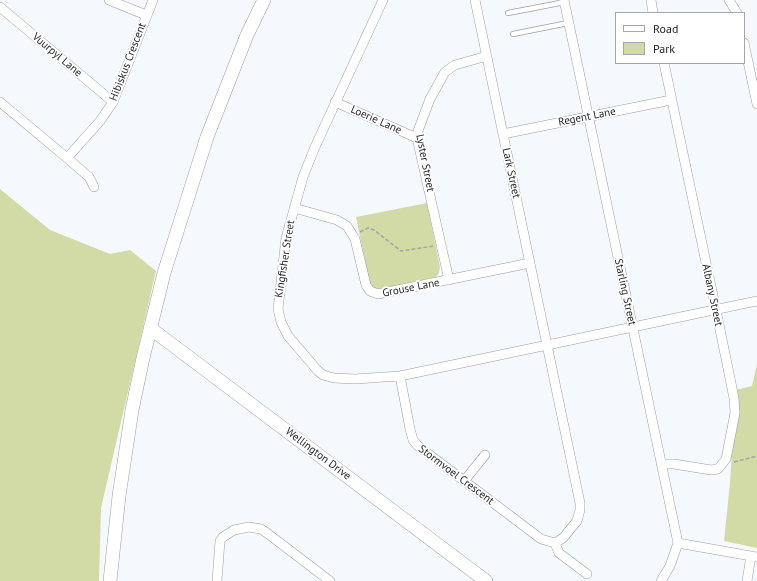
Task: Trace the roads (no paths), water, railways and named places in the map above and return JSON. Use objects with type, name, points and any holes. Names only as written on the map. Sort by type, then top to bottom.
[{"type":"main road","points":[[110,581],[132,410],[164,273],[207,137],[247,35],[264,0]]},
{"type":"main road","name":"Wellington Drive","points":[[150,328],[486,581]]},
{"type":"street","points":[[109,0],[146,14]]},
{"type":"street","name":"Hibiskus Crescent","points":[[67,158],[100,120],[113,102],[146,14],[153,0]]},
{"type":"street","name":"Kingfisher Street","points":[[383,0],[315,147],[294,208],[286,238],[278,296],[279,315],[288,336],[318,371],[328,377],[355,379],[400,376],[757,301]]},
{"type":"street","name":"Lark Street","points":[[475,0],[547,346]]},
{"type":"street","points":[[651,0],[653,12]]},
{"type":"street","points":[[729,0],[736,12]]},
{"type":"street","name":"Starling Street","points":[[564,1],[678,543]]},
{"type":"street","name":"Vuurpyl Lane","points":[[0,7],[113,102]]},
{"type":"street","points":[[745,47],[755,82],[757,104]]},
{"type":"street","name":"Lyster Street","points":[[449,280],[417,138],[419,124],[439,80],[445,72],[455,65],[487,56]]},
{"type":"street","name":"Albany Street","points":[[661,464],[674,464],[711,470],[718,469],[724,464],[734,424],[735,406],[664,64]]},
{"type":"street","name":"Regent Lane","points":[[503,134],[671,100]]},
{"type":"street","points":[[0,102],[89,177],[94,187]]},
{"type":"street","name":"Loerie Lane","points":[[335,102],[417,138]]},
{"type":"street","name":"Grouse Lane","points":[[294,208],[337,220],[347,226],[355,239],[366,285],[374,293],[378,294],[530,263]]},
{"type":"street","points":[[547,346],[580,510],[577,521],[564,538],[555,543],[559,553],[587,574]]},
{"type":"street","name":"Stormvoel Crescent","points":[[400,376],[413,440],[421,449],[538,538],[546,542],[555,543]]},
{"type":"street","points":[[464,481],[485,455]]},
{"type":"street","points":[[216,581],[220,541],[223,537],[234,530],[248,527],[267,533],[330,581]]},
{"type":"street","points":[[660,581],[670,566],[678,543],[754,557],[747,581]]},
{"type":"lane","points":[[508,13],[564,1]]},
{"type":"lane","points":[[514,34],[568,23]]}]
